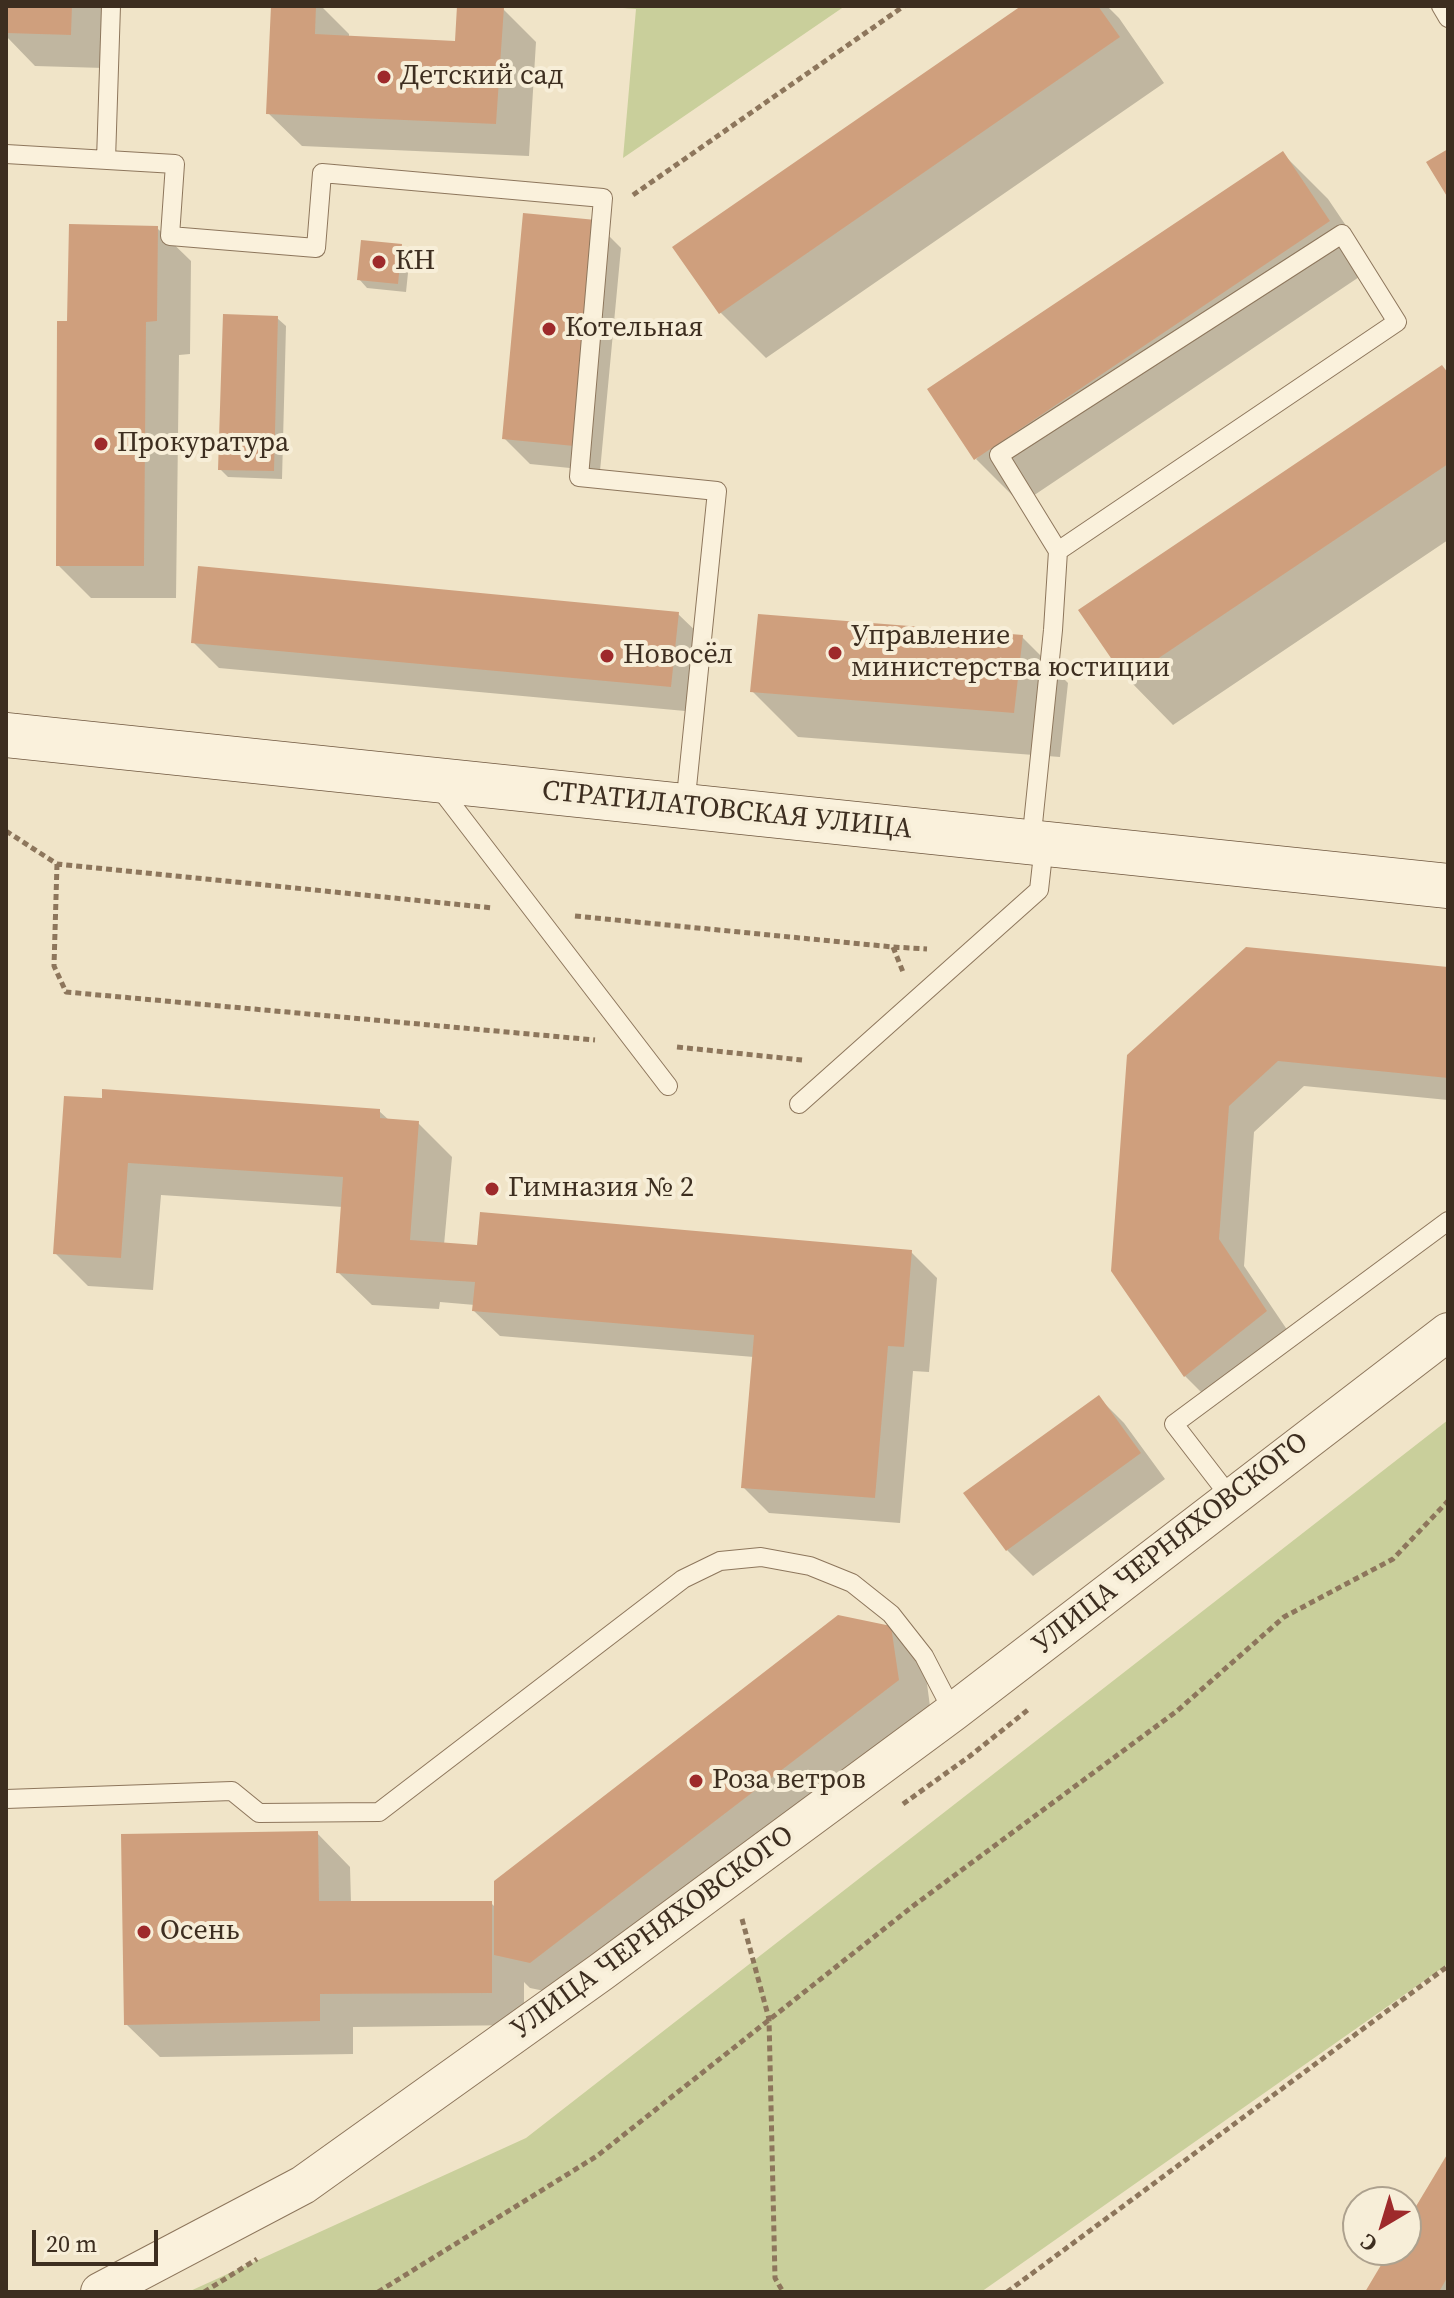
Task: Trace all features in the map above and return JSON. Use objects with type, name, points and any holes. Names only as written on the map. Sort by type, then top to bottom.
[{"type":"street","name":"СТРАТИЛАТОВСКАЯ УЛИЦА","points":[[6,735],[1448,886]]},
{"type":"street","name":"УЛИЦА ЧЕРНЯХОВСКОГО","points":[[100,2292],[303,2185],[626,1953],[953,1712],[1448,1332]]},
{"type":"lane","points":[[106,160],[111,6]]},
{"type":"lane","points":[[1441,6],[1448,18]]},
{"type":"lane","points":[[6,154],[175,164],[170,236],[316,248],[322,173],[603,198],[579,477],[717,491],[685,807]]},
{"type":"lane","points":[[799,1104],[1039,890],[1038,844],[1058,551],[999,455],[1342,234],[1397,322],[1058,551]]},
{"type":"lane","points":[[433,780],[668,1086]]},
{"type":"lane","points":[[1231,1498],[1174,1424],[1448,1221]]},
{"type":"lane","points":[[6,1799],[232,1791],[259,1813],[379,1812],[683,1579],[720,1561],[761,1557],[810,1566],[852,1583],[891,1614],[924,1656],[953,1712]]},
{"type":"path","points":[[601,217],[904,6]]},
{"type":"path","points":[[6,831],[57,864],[893,947],[904,975]]},
{"type":"path","points":[[57,864],[54,966],[66,992],[813,1061]]},
{"type":"path","points":[[378,2292],[597,2156],[913,1906],[1177,1711],[1284,1617],[1393,1559],[1448,1501]]},
{"type":"path","points":[[742,1919],[769,2019],[775,2278],[783,2292]]},
{"type":"path","points":[[1007,2292],[1448,1966]]},
{"type":"green space","points":[[597,6],[845,6],[623,158],[636,9]]},
{"type":"green space","points":[[1448,1420],[1448,1964],[981,2292],[188,2292],[526,2138]]},
{"type":"building","points":[[6,6],[72,6],[71,35],[6,33]]},
{"type":"building","name":"Детский сад","points":[[271,6],[316,6],[315,34],[455,41],[457,6],[504,7],[496,124],[266,114]]},
{"type":"building","points":[[1021,6],[1098,6],[1120,37],[719,314],[672,247]]},
{"type":"building","points":[[1448,149],[1448,198],[1426,162]]},
{"type":"building","points":[[1283,151],[1330,221],[974,460],[927,389]]},
{"type":"building","name":"Котельная","points":[[523,213],[596,220],[574,446],[502,439]]},
{"type":"building","name":"Прокуратура","points":[[69,224],[158,226],[157,321],[146,322],[144,566],[56,566],[57,321],[67,321]]},
{"type":"building","name":"КН","points":[[361,240],[402,244],[398,284],[357,280]]},
{"type":"building","points":[[223,314],[278,316],[274,471],[218,470]]},
{"type":"building","points":[[1442,365],[1448,373],[1448,464],[1126,680],[1078,610]]},
{"type":"building","points":[[198,566],[679,612],[671,687],[191,643]]},
{"type":"building","points":[[758,614],[1023,635],[1014,713],[750,692]]},
{"type":"building","points":[[1246,947],[1448,967],[1448,1078],[1278,1061],[1229,1106],[1219,1239],[1267,1311],[1184,1377],[1111,1271],[1127,1055]]},
{"type":"building","points":[[102,1089],[380,1109],[380,1118],[419,1121],[410,1240],[477,1245],[480,1212],[912,1250],[904,1347],[888,1346],[875,1498],[741,1488],[754,1335],[472,1311],[475,1282],[336,1273],[343,1177],[128,1163],[121,1258],[53,1254],[64,1096],[102,1098]]},
{"type":"building","points":[[1099,1395],[1141,1453],[1006,1551],[963,1493]]},
{"type":"building","name":"Роза ветров","points":[[838,1615],[891,1626],[899,1680],[530,1963],[494,1955],[494,1881]]},
{"type":"building","points":[[318,1831],[319,1901],[492,1901],[492,1993],[320,1994],[320,2021],[124,2025],[121,1834]]},
{"type":"building","points":[[1448,2153],[1448,2276],[1439,2292],[1365,2292],[1380,2266],[1422,2266],[1422,2196]]},
{"type":"place","name":"Детский сад","points":[[384,77]]},
{"type":"place","name":"КН","points":[[379,262]]},
{"type":"place","name":"Котельная","points":[[549,329]]},
{"type":"place","name":"Прокуратура","points":[[101,444]]},
{"type":"place","name":"Управление министерства юстиции","points":[[835,653]]},
{"type":"place","name":"Новосёл","points":[[607,656]]},
{"type":"place","name":"Гимназия № 2","points":[[492,1189]]},
{"type":"place","name":"Роза ветров","points":[[696,1781]]},
{"type":"place","name":"Осень","points":[[144,1932]]}]
